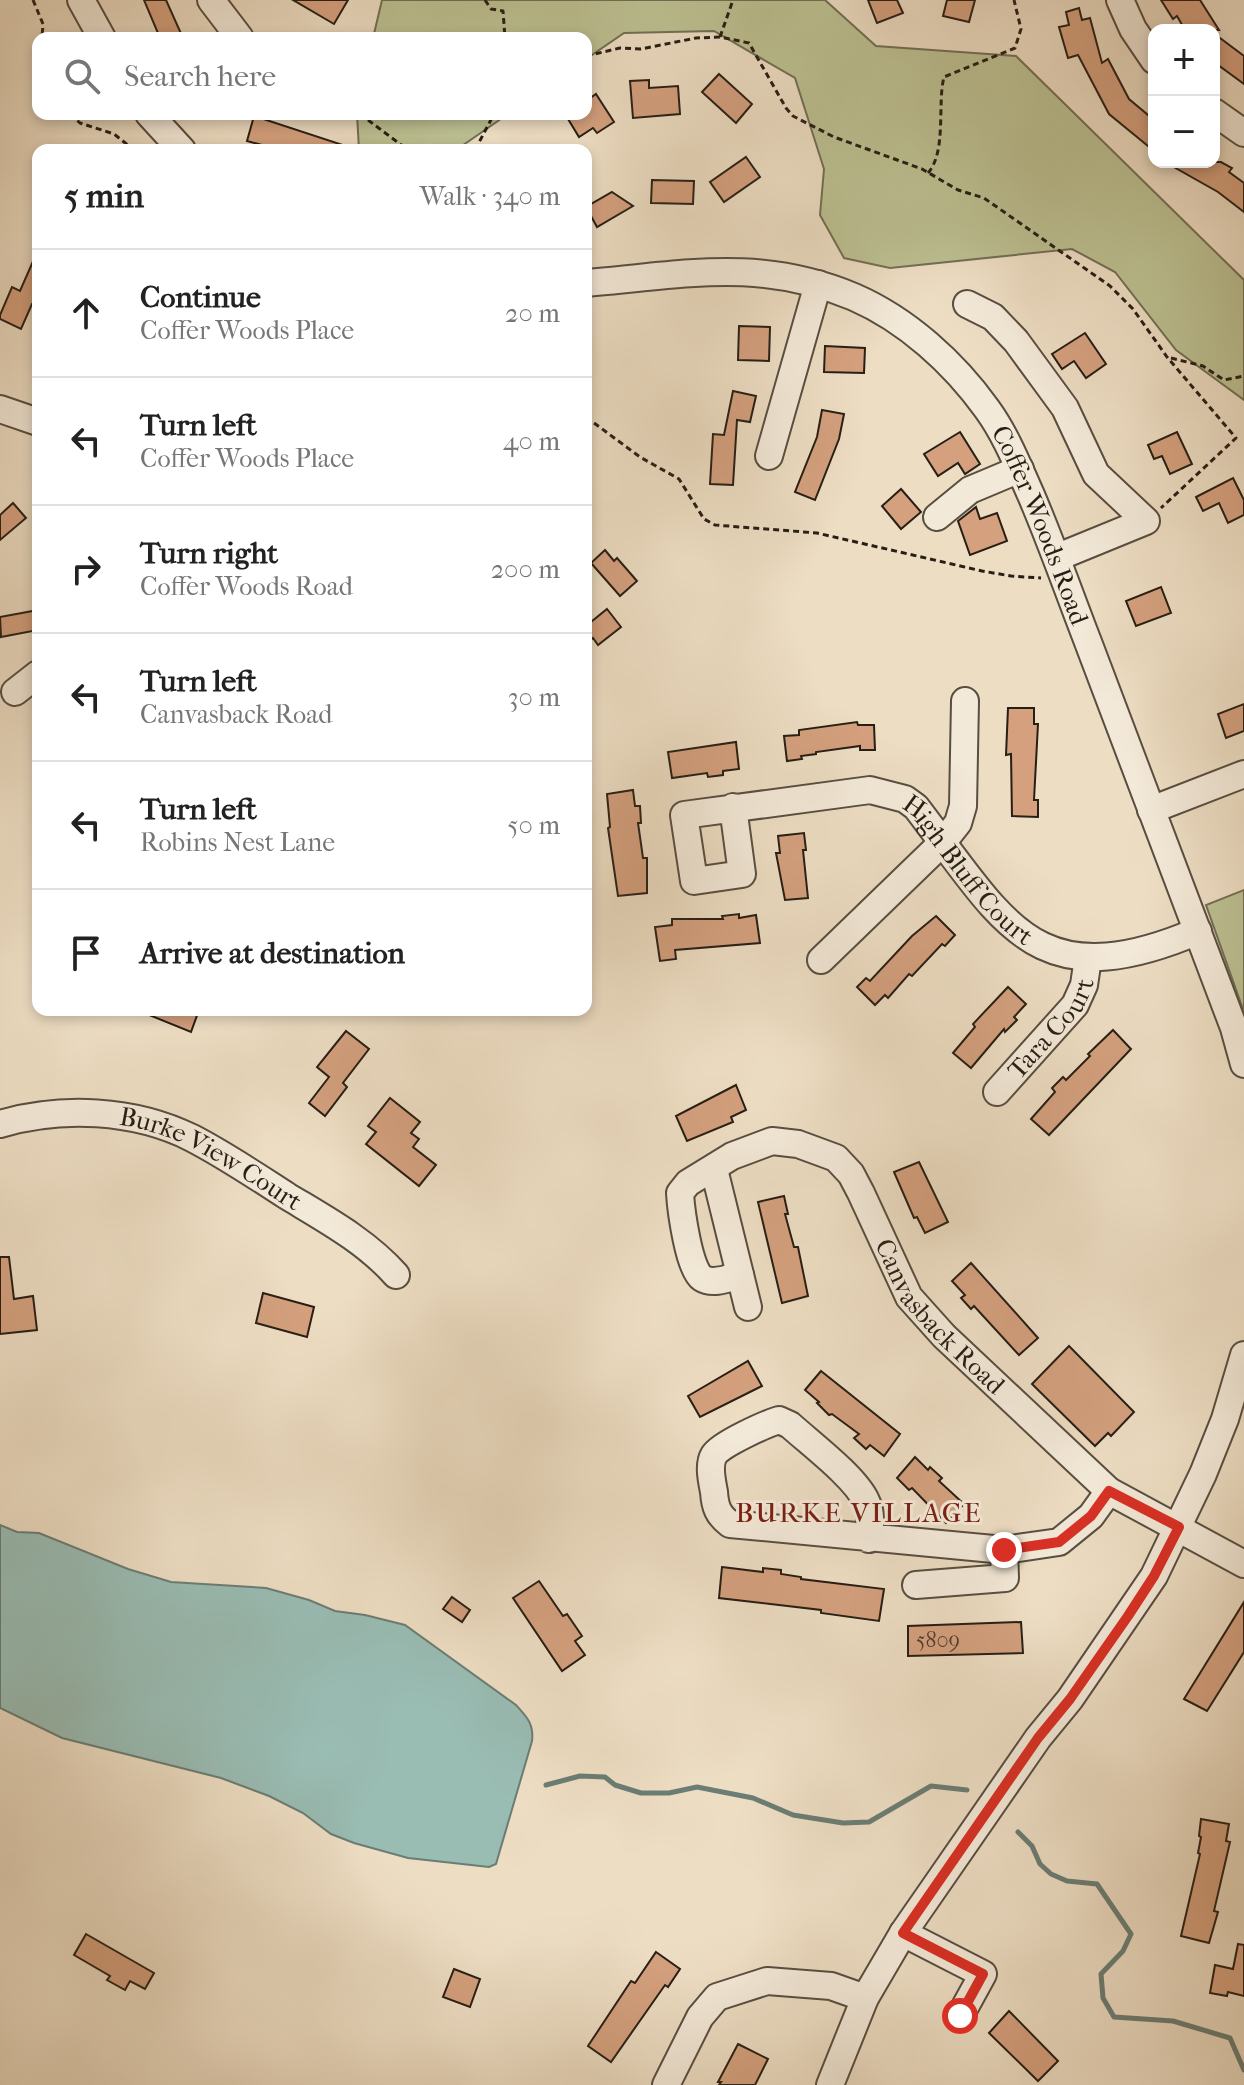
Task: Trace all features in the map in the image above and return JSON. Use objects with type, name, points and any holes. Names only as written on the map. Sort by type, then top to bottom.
[{"type":"street","points":[[81,0],[99,32]]},
{"type":"street","points":[[211,0],[235,32]]},
{"type":"street","points":[[1120,0],[1133,29],[1148,51]]},
{"type":"street","points":[[1220,116],[1244,133]]},
{"type":"street","points":[[154,120],[176,144]]},
{"type":"street","name":"Coffer Woods Road","points":[[592,282],[724,270],[782,275],[818,284],[857,299],[908,329],[963,379],[1000,429],[1060,565],[1234,1028],[1244,1064]]},
{"type":"street","points":[[769,456],[818,284]]},
{"type":"street","points":[[967,304],[993,317],[1016,341],[1065,408],[1096,474],[1146,521],[1060,565]]},
{"type":"street","points":[[0,409],[32,420]]},
{"type":"street","points":[[937,517],[970,490],[1020,469]]},
{"type":"street","points":[[15,692],[32,679]]},
{"type":"street","points":[[821,960],[943,842],[958,823],[963,806],[965,701]]},
{"type":"street","points":[[1151,810],[1244,774]]},
{"type":"street","name":"High Bluff Court","points":[[733,807],[870,790],[905,799],[916,807],[988,904],[1015,929],[1032,942],[1088,958],[1133,954],[1162,947],[1198,931]]},
{"type":"street","name":"Tara Court","points":[[997,1092],[1075,1005],[1084,985],[1088,958]]},
{"type":"street","name":"Burke View Court","points":[[0,1124],[24,1116],[87,1113],[143,1121],[168,1129],[214,1151],[330,1222],[380,1257],[396,1275]]},
{"type":"street","name":"Canvasback Road","points":[[740,1275],[713,1281],[702,1278],[694,1269],[680,1193],[688,1183],[732,1156],[772,1141],[798,1144],[836,1158],[851,1174],[861,1193],[909,1297],[944,1336],[1109,1491],[1244,1564]]},
{"type":"street","points":[[714,1169],[748,1307]]},
{"type":"street","points":[[830,2085],[865,1998],[903,1933],[1154,1576],[1179,1527],[1225,1419],[1244,1355]]},
{"type":"street","points":[[869,1539],[867,1503],[856,1486],[790,1425],[779,1420],[769,1423],[719,1450],[712,1457],[715,1507],[730,1524],[869,1539],[1004,1550],[1059,1542],[1091,1516],[1109,1491]]},
{"type":"street","points":[[916,1585],[1005,1578],[1004,1550]]},
{"type":"street","points":[[903,1933],[983,1974],[960,2016]]},
{"type":"street","points":[[666,2085],[700,2017],[717,1997],[767,1981],[831,1986],[865,1998]]},
{"type":"path","points":[[33,0],[43,24],[42,32]]},
{"type":"path","points":[[485,0],[491,9],[503,11],[505,32]]},
{"type":"path","points":[[720,37],[733,0]]},
{"type":"path","points":[[928,173],[936,156],[944,77],[1015,48],[1021,29],[1014,0]]},
{"type":"path","points":[[592,55],[696,38],[720,37],[749,43],[793,116],[834,137],[984,198],[1110,286],[1133,309],[1167,357],[1236,438],[1175,497]]},
{"type":"path","points":[[77,120],[114,134],[126,144]]},
{"type":"path","points":[[368,120],[400,144]]},
{"type":"path","points":[[478,144],[491,120]]},
{"type":"path","points":[[1167,357],[1203,366],[1224,380],[1244,376]]},
{"type":"path","points":[[592,421],[640,457],[679,479],[704,519],[715,525],[831,535],[890,551],[1031,579],[1053,577],[1060,565]]},
{"type":"green space","points":[[382,0],[825,0],[876,46],[1016,56],[1244,280],[1244,400],[1176,350],[1115,272],[1072,249],[890,268],[844,258],[820,215],[824,169],[795,78],[714,31],[624,33],[592,55],[592,32],[374,32]]},
{"type":"green space","points":[[357,120],[499,120],[465,144],[359,144]]},
{"type":"green space","points":[[1244,890],[1244,1012],[1206,905]]},
{"type":"water","points":[[0,1525],[17,1532],[39,1533],[128,1569],[171,1582],[266,1588],[335,1611],[405,1625],[516,1705],[531,1725],[532,1741],[496,1864],[489,1867],[408,1858],[354,1843],[331,1834],[303,1813],[269,1796],[221,1778],[62,1738],[0,1708]]},
{"type":"building","points":[[144,0],[166,0],[180,32],[157,32]]},
{"type":"building","points":[[293,0],[348,0],[334,24]]},
{"type":"building","points":[[868,0],[897,0],[903,13],[877,23]]},
{"type":"building","points":[[947,0],[975,0],[969,22],[943,16]]},
{"type":"building","points":[[1161,0],[1200,0],[1215,24],[1182,24],[1177,16],[1173,19]]},
{"type":"building","points":[[1079,8],[1082,20],[1090,18],[1102,63],[1108,59],[1129,99],[1148,115],[1148,146],[1109,114],[1078,55],[1068,58],[1059,27],[1069,25],[1066,12]]},
{"type":"building","points":[[1220,38],[1244,56],[1244,84],[1220,66]]},
{"type":"building","points":[[719,74],[752,104],[736,123],[702,92]]},
{"type":"building","points":[[649,80],[649,88],[678,86],[680,114],[633,118],[630,81]]},
{"type":"building","points":[[596,94],[614,122],[597,133],[593,128],[579,137],[569,120],[592,120],[592,97]]},
{"type":"building","points":[[253,120],[266,120],[340,144],[258,144],[247,141]]},
{"type":"building","points":[[746,157],[760,177],[724,202],[710,182]]},
{"type":"building","points":[[1221,162],[1232,168],[1229,172],[1244,183],[1244,212],[1218,192],[1176,168],[1220,168]]},
{"type":"building","points":[[652,180],[694,181],[693,204],[651,203]]},
{"type":"building","points":[[612,192],[633,206],[597,227],[592,218],[592,204]]},
{"type":"building","points":[[32,264],[32,304],[21,329],[0,319],[12,287],[20,291]]},
{"type":"building","points":[[739,326],[770,327],[769,361],[738,360]]},
{"type":"building","points":[[1085,333],[1106,364],[1086,378],[1074,361],[1062,369],[1052,354]]},
{"type":"building","points":[[825,346],[865,348],[864,373],[824,372]]},
{"type":"building","points":[[733,391],[756,396],[750,422],[737,420],[733,485],[710,484],[713,434],[724,435]]},
{"type":"building","points":[[822,410],[844,414],[839,439],[815,500],[795,492],[817,437]]},
{"type":"building","points":[[960,432],[980,464],[965,474],[958,463],[938,476],[924,454]]},
{"type":"building","points":[[1177,432],[1192,464],[1170,474],[1162,456],[1154,459],[1148,445]]},
{"type":"building","points":[[1233,478],[1244,500],[1244,515],[1228,523],[1219,503],[1203,511],[1196,497]]},
{"type":"building","points":[[901,489],[921,512],[901,529],[882,506]]},
{"type":"building","points":[[13,503],[26,518],[0,540],[0,515]]},
{"type":"building","points":[[976,507],[980,519],[997,513],[1007,541],[970,555],[958,521]]},
{"type":"building","points":[[605,550],[614,561],[617,558],[637,581],[620,596],[592,562]]},
{"type":"building","points":[[1161,587],[1171,613],[1136,626],[1126,601]]},
{"type":"building","points":[[607,609],[621,627],[598,645],[592,639],[592,621]]},
{"type":"building","points":[[32,611],[32,631],[1,637],[0,617]]},
{"type":"building","points":[[1244,704],[1244,731],[1226,738],[1218,714]]},
{"type":"building","points":[[1008,708],[1034,708],[1034,724],[1038,724],[1034,800],[1038,800],[1038,817],[1012,816],[1011,754],[1006,755]]},
{"type":"building","points":[[857,722],[858,725],[874,725],[875,750],[860,750],[860,746],[816,752],[801,756],[802,759],[787,761],[784,736],[799,735],[799,730]]},
{"type":"building","points":[[736,742],[739,769],[723,771],[723,775],[708,777],[707,773],[672,778],[668,752]]},
{"type":"building","points":[[633,790],[635,806],[640,806],[641,823],[638,823],[643,858],[647,858],[647,893],[618,896],[608,828],[607,794]]},
{"type":"building","points":[[804,833],[808,898],[785,900],[776,853],[780,853],[778,836]]},
{"type":"building","points":[[739,914],[739,918],[756,915],[760,943],[675,950],[676,959],[660,961],[655,927],[672,925],[672,919],[723,919],[722,916]]},
{"type":"building","points":[[936,916],[955,935],[945,946],[942,944],[912,976],[909,974],[888,998],[885,995],[875,1005],[857,987],[866,978],[870,981],[912,936]]},
{"type":"building","points":[[1008,987],[1026,1004],[1014,1017],[1017,1020],[1005,1032],[1004,1029],[971,1068],[953,1053],[975,1027],[973,1024]]},
{"type":"building","points":[[152,1016],[197,1016],[191,1032]]},
{"type":"building","points":[[1113,1030],[1131,1049],[1049,1135],[1031,1119],[1055,1092],[1052,1088],[1063,1077],[1066,1080]]},
{"type":"building","points":[[346,1031],[369,1049],[343,1083],[347,1087],[325,1116],[309,1103],[329,1077],[317,1067]]},
{"type":"building","points":[[736,1085],[746,1110],[731,1117],[733,1122],[687,1141],[676,1116]]},
{"type":"building","points":[[390,1098],[420,1122],[411,1133],[419,1139],[413,1147],[436,1165],[419,1186],[366,1144],[376,1132],[368,1126]]},
{"type":"building","points":[[919,1162],[948,1222],[925,1233],[917,1217],[914,1218],[894,1172]]},
{"type":"building","points":[[784,1196],[788,1214],[785,1214],[794,1247],[798,1247],[808,1296],[782,1303],[758,1202]]},
{"type":"building","points":[[0,1257],[9,1257],[14,1299],[33,1296],[37,1330],[0,1334]]},
{"type":"building","points":[[971,1263],[1038,1338],[1019,1355],[974,1306],[971,1309],[961,1298],[965,1295],[952,1281]]},
{"type":"building","points":[[263,1293],[314,1307],[307,1337],[256,1323]]},
{"type":"building","points":[[1069,1346],[1134,1412],[1111,1436],[1108,1433],[1095,1446],[1032,1384]]},
{"type":"building","points":[[748,1361],[762,1386],[700,1417],[688,1396]]},
{"type":"building","points":[[821,1371],[900,1434],[884,1456],[870,1445],[866,1449],[854,1438],[859,1434],[832,1414],[829,1415],[805,1390]]},
{"type":"building","points":[[915,1457],[942,1478],[939,1481],[964,1504],[946,1523],[912,1488],[909,1490],[897,1478]]},
{"type":"building","points":[[722,1567],[763,1572],[763,1568],[781,1570],[781,1574],[801,1579],[884,1589],[879,1621],[821,1613],[821,1610],[719,1598]]},
{"type":"building","points":[[539,1581],[563,1616],[567,1614],[582,1636],[575,1641],[585,1655],[562,1671],[513,1598]]},
{"type":"building","points":[[452,1597],[470,1610],[462,1622],[443,1609]]},
{"type":"building","points":[[1244,1602],[1244,1652],[1207,1711],[1184,1699]]},
{"type":"building","points":[[1021,1622],[1023,1653],[908,1656],[908,1626]]},
{"type":"building","points":[[1201,1819],[1229,1824],[1226,1841],[1230,1842],[1214,1911],[1218,1912],[1209,1943],[1181,1936],[1200,1854]]},
{"type":"building","points":[[86,1934],[154,1973],[145,1989],[130,1981],[125,1990],[107,1980],[110,1976],[74,1955]]},
{"type":"building","points":[[1238,1944],[1244,1945],[1244,1996],[1228,1992],[1227,1996],[1210,1993],[1215,1965],[1233,1969]]},
{"type":"building","points":[[656,1952],[680,1969],[668,1987],[665,1985],[611,2062],[588,2046],[631,1981],[635,1983]]},
{"type":"building","points":[[454,1969],[480,1979],[470,2007],[443,1997]]},
{"type":"building","points":[[1009,2011],[1058,2061],[1038,2081],[989,2033]]},
{"type":"building","points":[[738,2044],[768,2059],[755,2085],[719,2085],[721,2082],[718,2082]]},
{"type":"waterway","points":[[546,1785],[580,1776],[605,1777],[615,1785],[641,1793],[669,1793],[697,1787],[753,1798],[793,1815],[843,1823],[869,1822],[931,1786],[967,1790]]},
{"type":"waterway","points":[[1018,1832],[1032,1846],[1040,1864],[1051,1874],[1067,1881],[1097,1884],[1131,1934],[1123,1951],[1101,1974],[1103,1998],[1114,2017],[1173,2021],[1230,2038],[1244,2070]]},
{"type":"district","name":"BURKE VILLAGE","points":[[859,1512]]},
{"type":"route","points":[[960,2016],[983,1974],[903,1933],[1038,1738],[1070,1699],[1128,1616],[1154,1576],[1179,1527],[1109,1491],[1091,1516],[1059,1542],[1004,1550]]}]
